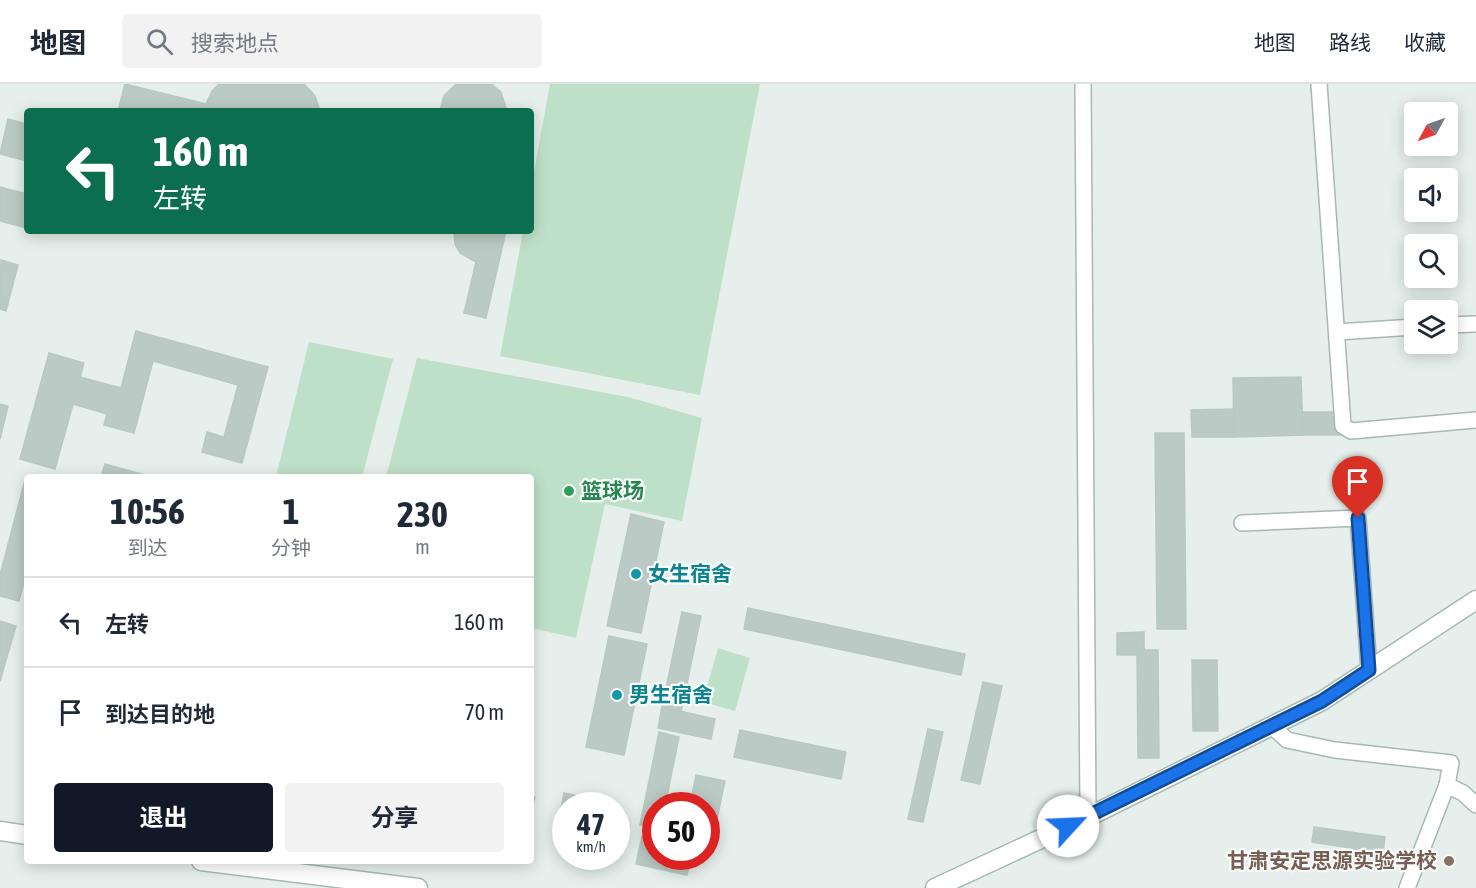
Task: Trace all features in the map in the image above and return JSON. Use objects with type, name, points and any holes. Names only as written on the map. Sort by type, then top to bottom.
[{"type":"main road","points":[[935,888],[1088,817],[1322,701],[1476,600]]},
{"type":"main road","points":[[0,831],[24,835]]},
{"type":"main road","points":[[225,864],[418,888]]},
{"type":"street","points":[[1083,84],[1088,817]]},
{"type":"street","points":[[1319,84],[1343,426],[1351,431],[1476,420]]},
{"type":"street","points":[[1458,325],[1476,324]]},
{"type":"street","points":[[1336,332],[1404,328]]},
{"type":"street","points":[[1242,523],[1358,518],[1369,670]]},
{"type":"street","points":[[1272,726],[1287,740],[1335,750],[1451,763],[1447,785],[1407,888]]},
{"type":"street","points":[[1447,785],[1463,793],[1476,805]]},
{"type":"green space","points":[[550,84],[760,84],[700,395],[500,356],[522,234],[534,234],[534,172]]},
{"type":"green space","points":[[309,342],[393,359],[363,474],[277,474]]},
{"type":"green space","name":"篮球场","points":[[417,358],[628,397],[702,418],[682,521],[605,504],[576,638],[534,629],[534,474],[387,474]]},
{"type":"green space","points":[[718,648],[750,658],[735,711],[703,702]]},
{"type":"building","points":[[125,84],[206,104],[212,91],[219,84],[304,84],[315,96],[319,108],[119,108]]},
{"type":"building","points":[[456,84],[491,84],[501,92],[506,108],[441,108],[444,96]]},
{"type":"building","points":[[8,119],[24,123],[24,160],[0,154]]},
{"type":"building","points":[[0,187],[24,193],[24,227],[0,221]]},
{"type":"building","points":[[454,234],[505,234],[486,318],[464,313],[476,262],[460,253],[455,244]]},
{"type":"building","points":[[1,260],[18,265],[6,311],[0,309]]},
{"type":"building","points":[[136,331],[268,367],[242,463],[202,452],[207,432],[224,437],[238,385],[153,361],[134,433],[104,425],[107,414],[73,404],[55,469],[20,459],[49,353],[84,363],[80,377],[121,388]]},
{"type":"building","points":[[1301,377],[1303,435],[1234,437],[1233,378]]},
{"type":"building","points":[[0,404],[8,406],[0,439]]},
{"type":"building","points":[[1234,409],[1234,437],[1192,437],[1191,410]]},
{"type":"building","points":[[1302,412],[1340,412],[1340,435],[1303,435]]},
{"type":"building","points":[[1155,433],[1184,433],[1186,629],[1157,629]]},
{"type":"building","points":[[105,464],[141,474],[102,474]]},
{"type":"building","points":[[24,484],[24,582],[19,601],[0,596],[0,575]]},
{"type":"building","name":"女生宿舍","points":[[631,514],[664,522],[641,633],[607,626]]},
{"type":"building","points":[[748,608],[965,654],[961,675],[744,629]]},
{"type":"building","points":[[682,612],[701,616],[681,712],[662,707]]},
{"type":"building","points":[[0,621],[16,626],[0,681]]},
{"type":"building","points":[[1144,632],[1144,650],[1158,650],[1159,758],[1138,758],[1137,655],[1117,655],[1117,633]]},
{"type":"building","name":"男生宿舍","points":[[609,636],[647,644],[624,755],[586,747]]},
{"type":"building","points":[[1192,660],[1217,660],[1218,731],[1193,731]]},
{"type":"building","points":[[983,682],[1002,686],[980,784],[961,780]]},
{"type":"building","points":[[662,707],[715,719],[711,739],[658,728]]},
{"type":"building","points":[[928,729],[943,732],[923,822],[908,819]]},
{"type":"building","points":[[740,730],[846,752],[841,779],[734,757]]},
{"type":"building","points":[[659,732],[679,737],[668,792],[647,792]]},
{"type":"building","points":[[696,775],[725,781],[720,805],[720,792],[693,792]]},
{"type":"building","points":[[1314,827],[1385,837],[1382,862],[1349,858],[1351,848],[1312,842]]},
{"type":"building","points":[[642,836],[642,865],[636,864]]},
{"type":"building","points":[[664,870],[688,870],[687,875]]},
{"type":"place","name":"篮球场","points":[[569,491]]},
{"type":"place","name":"女生宿舍","points":[[636,574]]},
{"type":"place","name":"男生宿舍","points":[[617,695]]},
{"type":"place","name":"甘肃安定思源实验学校","points":[[1449,861]]},
{"type":"route","points":[[1068,826],[1322,701],[1369,670],[1358,518]]}]
